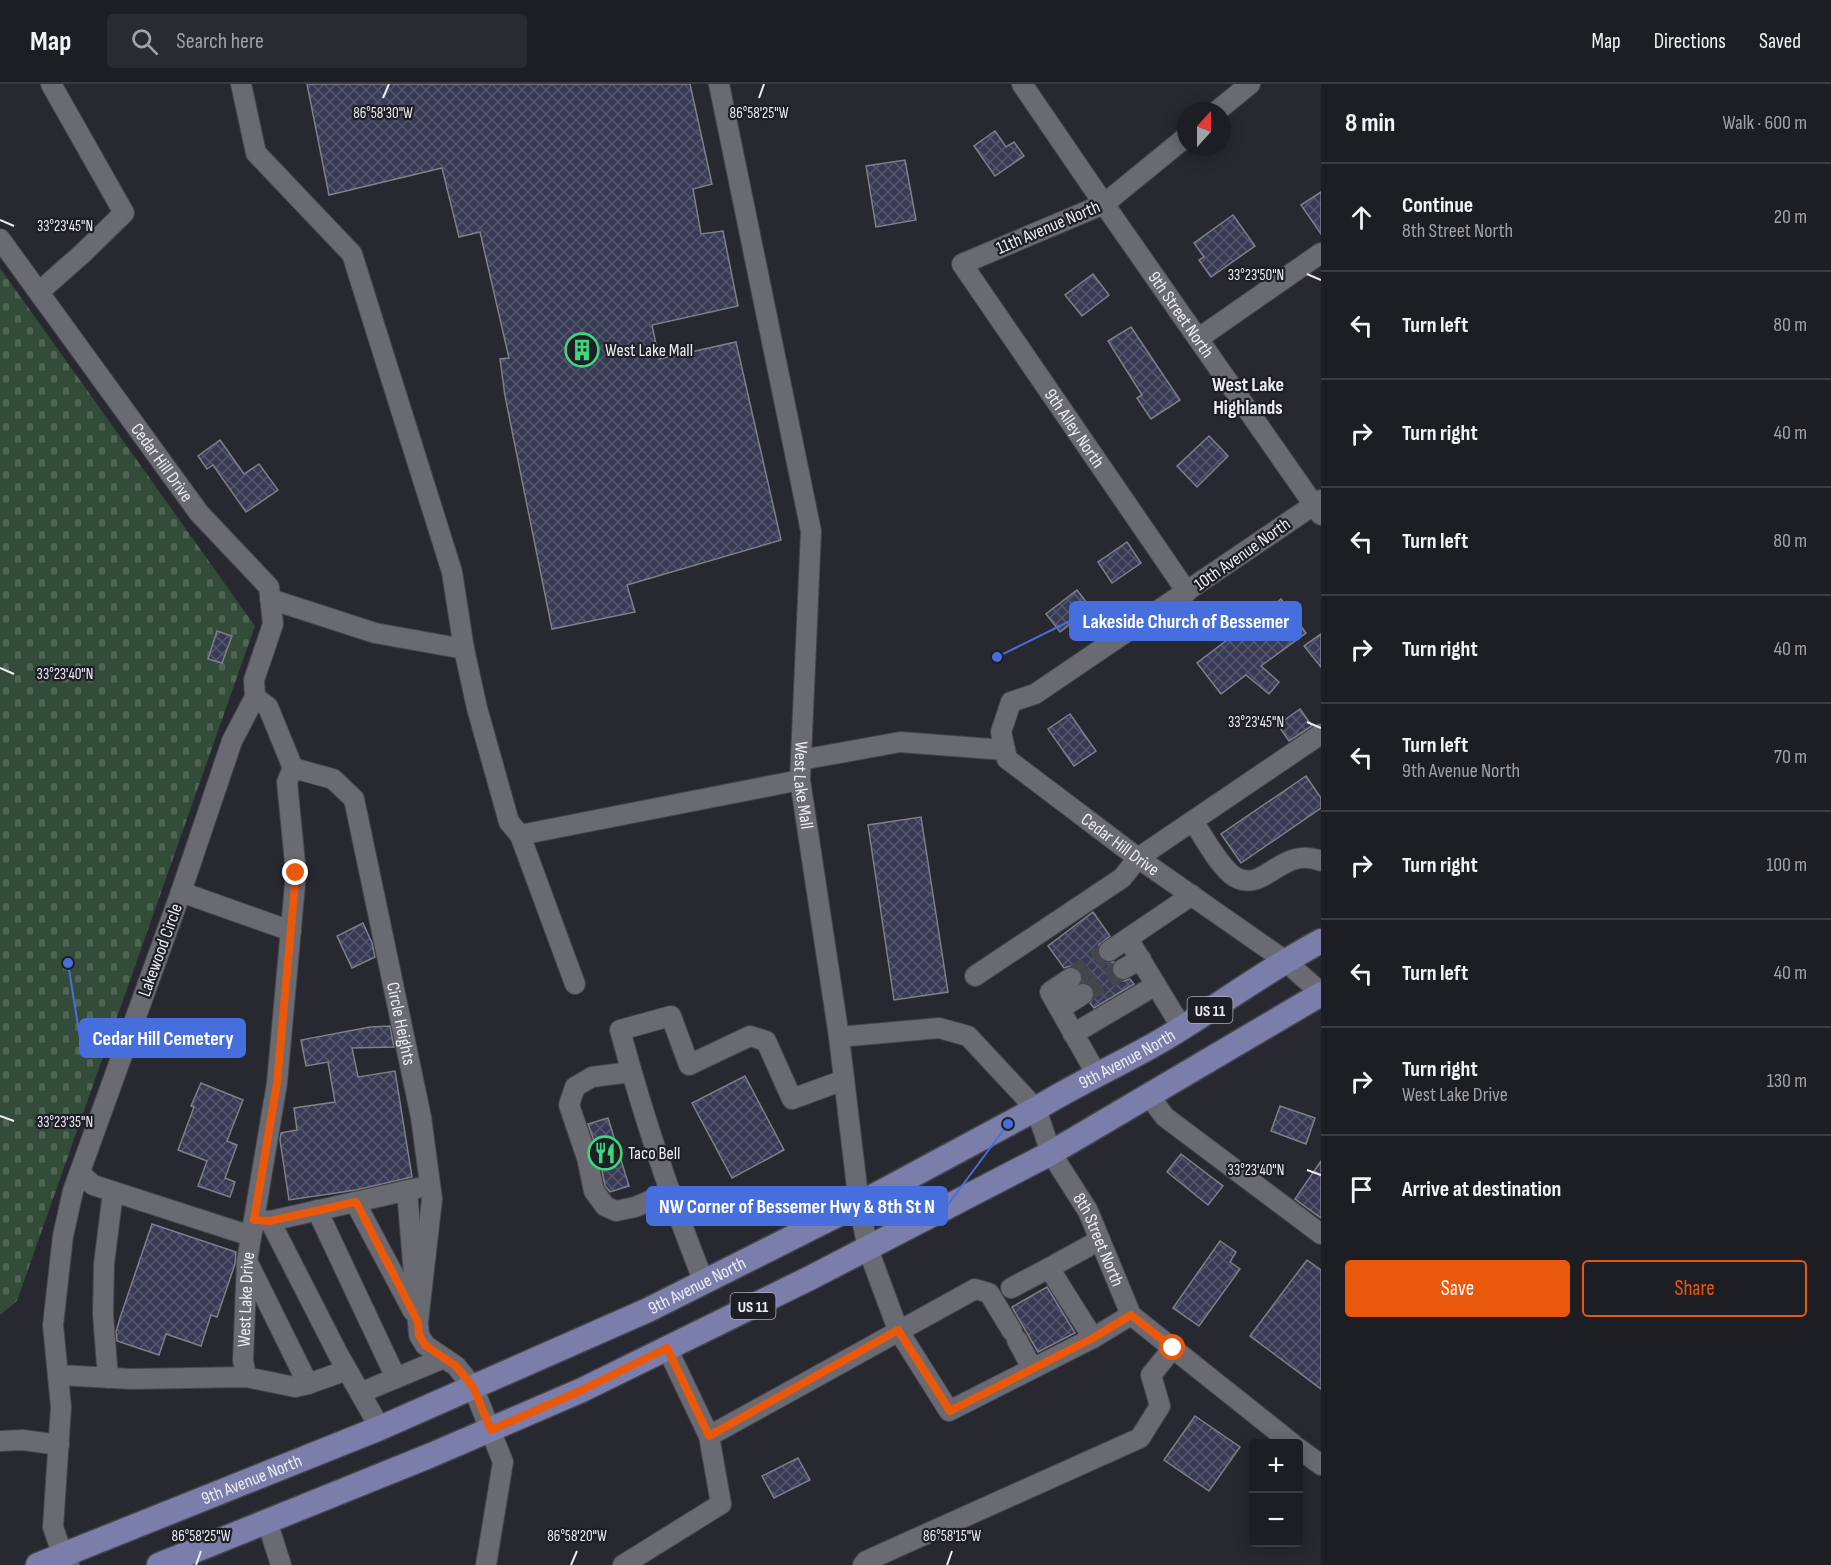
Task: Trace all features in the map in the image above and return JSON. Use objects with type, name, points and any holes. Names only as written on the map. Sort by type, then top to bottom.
[{"type":"main road","name":"9th Avenue North","points":[[39,1565],[66,1561],[380,1428],[648,1310],[859,1204],[1060,1094],[1135,1057],[1284,960],[1321,941]]},
{"type":"main road","name":"US 11","points":[[159,1565],[491,1430],[582,1390],[868,1249],[1051,1153],[1321,993]]},
{"type":"street","points":[[39,292],[124,213],[51,84]]},
{"type":"street","points":[[241,84],[256,153],[352,254],[452,572],[464,649],[477,708],[508,822],[520,835],[575,984]]},
{"type":"street","name":"West Lake Mall","points":[[719,84],[811,531],[800,780],[839,1037],[859,1204],[868,1249],[898,1330],[950,1411],[1032,1368]]},
{"type":"street","name":"9th Street North","points":[[1022,84],[1104,204],[1319,506]]},
{"type":"street","points":[[1228,102],[1250,84]]},
{"type":"street","name":"11th Avenue North","points":[[962,264],[1104,204],[1177,144]]},
{"type":"street","name":"Cedar Hill Drive","points":[[0,238],[199,513],[269,587],[273,624],[254,680],[255,697]]},
{"type":"street","points":[[1199,338],[1321,253]]},
{"type":"street","name":"9th Alley North","points":[[962,264],[1187,592]]},
{"type":"street","name":"10th Avenue North","points":[[1005,750],[1001,732],[1011,702],[1035,694],[1319,506]]},
{"type":"street","points":[[270,599],[375,633],[464,649]]},
{"type":"street","points":[[255,697],[268,707],[293,768]]},
{"type":"street","name":"Lakewood Circle","points":[[66,1561],[53,1527],[61,1407],[53,1325],[63,1236],[80,1173],[181,892],[232,741],[255,697]]},
{"type":"street","points":[[975,976],[1122,879],[1138,858],[1321,734]]},
{"type":"street","points":[[801,760],[900,742],[1005,750]]},
{"type":"street","name":"Cedar Hill Drive","points":[[1005,750],[1007,759],[1138,858],[1284,960]]},
{"type":"street","name":"West Lake Drive","points":[[246,1377],[243,1360],[247,1261],[258,1226],[277,1083],[296,873],[287,782],[293,768]]},
{"type":"street","name":"Circle Heights","points":[[293,768],[333,778],[354,799],[422,1117],[432,1199],[418,1322]]},
{"type":"street","points":[[520,835],[800,780]]},
{"type":"street","points":[[1193,821],[1226,869],[1245,881],[1256,879],[1297,857],[1310,856],[1321,861]]},
{"type":"street","points":[[181,892],[291,931]]},
{"type":"street","points":[[1109,951],[1192,896]]},
{"type":"street","points":[[1128,939],[1182,1028]]},
{"type":"street","points":[[1123,969],[1140,959]]},
{"type":"street","points":[[1284,960],[1321,993]]},
{"type":"street","points":[[1073,1034],[1156,985]]},
{"type":"street","points":[[1077,986],[1050,992],[1097,1075]]},
{"type":"street","points":[[704,1282],[671,1192],[620,1030],[671,1016],[689,1065],[750,1036],[766,1041],[792,1099],[844,1080]]},
{"type":"street","points":[[839,1037],[939,1028],[968,1036],[1036,1109]]},
{"type":"street","points":[[632,1072],[592,1077],[575,1088],[569,1105],[587,1158],[594,1191],[605,1206],[616,1211],[636,1207],[671,1192]]},
{"type":"street","points":[[1149,1096],[1165,1117],[1321,1234]]},
{"type":"street","name":"8th Street North","points":[[1036,1109],[1051,1153],[1088,1211],[1131,1315],[1288,1439]]},
{"type":"street","points":[[80,1173],[93,1185],[113,1192],[258,1226],[317,1210],[430,1185]]},
{"type":"street","points":[[407,1191],[419,1335],[425,1345],[456,1366],[473,1387],[503,1462],[486,1565]]},
{"type":"street","points":[[108,1378],[104,1264],[113,1192]]},
{"type":"street","points":[[356,1202],[418,1322]]},
{"type":"street","points":[[317,1210],[396,1378]]},
{"type":"street","points":[[258,1226],[380,1428]]},
{"type":"street","points":[[1011,1288],[1100,1240]]},
{"type":"street","points":[[247,1261],[308,1384]]},
{"type":"street","points":[[1049,1268],[1093,1338]]},
{"type":"street","points":[[709,1436],[975,1288],[989,1293],[1032,1368],[1093,1338],[1131,1315]]},
{"type":"street","points":[[623,1565],[721,1504],[709,1436],[667,1348]]},
{"type":"street","points":[[863,1565],[866,1561],[1140,1438],[1160,1406],[1152,1374],[1173,1348]]},
{"type":"street","points":[[360,1393],[444,1358]]},
{"type":"street","points":[[58,1375],[108,1378],[246,1377],[295,1387],[347,1370]]},
{"type":"street","points":[[0,1441],[23,1440],[59,1445]]},
{"type":"street","points":[[1303,1451],[1321,1465]]},
{"type":"street","points":[[267,1521],[281,1565]]},
{"type":"green space","points":[[0,268],[255,626],[17,1301],[0,1315]]},
{"type":"building","name":"West Lake Mall","points":[[307,84],[690,84],[712,184],[693,189],[701,234],[723,231],[738,306],[652,325],[659,359],[736,342],[781,540],[627,585],[635,612],[552,629],[505,396],[500,359],[509,358],[480,232],[459,237],[442,168],[329,195]]},
{"type":"building","points":[[995,131],[1006,147],[1014,142],[1024,156],[995,176],[974,146]]},
{"type":"building","points":[[905,160],[916,220],[876,227],[866,166]]},
{"type":"building","points":[[1321,192],[1321,234],[1301,205]]},
{"type":"building","points":[[1233,215],[1255,246],[1211,277],[1199,260],[1204,257],[1194,243]]},
{"type":"building","points":[[1093,274],[1109,295],[1082,316],[1065,295]]},
{"type":"building","points":[[1131,327],[1180,400],[1151,419],[1137,398],[1142,395],[1108,341]]},
{"type":"building","points":[[1209,436],[1228,456],[1197,487],[1177,466]]},
{"type":"building","points":[[220,440],[244,474],[259,464],[278,490],[246,512],[213,465],[207,469],[198,456]]},
{"type":"building","points":[[1127,542],[1141,563],[1112,583],[1098,562]]},
{"type":"building","points":[[1077,590],[1091,608],[1060,632],[1046,614]]},
{"type":"building","points":[[1281,599],[1306,633],[1261,666],[1279,682],[1269,694],[1246,675],[1221,694],[1197,663]]},
{"type":"building","points":[[217,631],[232,636],[222,663],[208,659]]},
{"type":"building","points":[[1321,634],[1321,667],[1304,646]]},
{"type":"building","points":[[1300,709],[1312,726],[1289,741],[1278,725]]},
{"type":"building","points":[[1070,714],[1096,751],[1074,766],[1048,729]]},
{"type":"building","points":[[1306,776],[1321,798],[1321,808],[1241,863],[1221,834]]},
{"type":"building","points":[[921,817],[948,992],[894,1000],[868,825]]},
{"type":"building","points":[[1093,912],[1110,936],[1099,945],[1097,951],[1099,957],[1104,962],[1114,962],[1111,969],[1116,979],[1123,981],[1130,979],[1134,984],[1094,1008],[1090,1003],[1095,994],[1093,988],[1082,982],[1081,971],[1071,966],[1064,968],[1048,946]]},
{"type":"building","points":[[363,923],[372,943],[375,957],[352,968],[337,936]]},
{"type":"building","points":[[390,1026],[394,1047],[352,1048],[358,1077],[395,1071],[412,1177],[356,1190],[289,1200],[280,1140],[281,1133],[297,1130],[294,1108],[335,1102],[328,1062],[306,1066],[301,1040],[370,1027]]},
{"type":"building","points":[[745,1076],[784,1150],[732,1178],[692,1103]]},
{"type":"building","points":[[201,1083],[243,1100],[227,1141],[237,1145],[225,1178],[235,1182],[230,1197],[198,1186],[207,1161],[178,1150],[194,1107],[191,1106]]},
{"type":"building","points":[[1280,1106],[1315,1118],[1306,1144],[1271,1131]]},
{"type":"building","name":"Taco Bell","points":[[608,1118],[629,1186],[610,1192],[605,1186],[599,1155],[588,1124]]},
{"type":"building","points":[[1181,1154],[1223,1186],[1208,1205],[1167,1172]]},
{"type":"building","points":[[1321,1161],[1321,1218],[1295,1199]]},
{"type":"building","points":[[152,1224],[236,1252],[235,1264],[217,1317],[211,1315],[201,1346],[166,1334],[159,1355],[117,1341],[116,1332],[120,1318]]},
{"type":"building","points":[[1220,1241],[1236,1252],[1230,1262],[1240,1269],[1199,1326],[1173,1308]]},
{"type":"building","points":[[1307,1260],[1321,1270],[1321,1389],[1250,1336]]},
{"type":"building","points":[[1047,1287],[1075,1333],[1038,1352],[1012,1307]]},
{"type":"building","points":[[1195,1416],[1240,1447],[1209,1491],[1164,1460]]},
{"type":"building","points":[[798,1458],[810,1480],[774,1498],[762,1476]]},
{"type":"tunnel","points":[[1071,978],[1109,951]]},
{"type":"tunnel","points":[[1083,994],[1123,969]]},
{"type":"place","name":"West Lake Mall","points":[[582,350]]},
{"type":"place","name":"Lakeside Church of Bessemer","points":[[997,657]]},
{"type":"place","name":"Cedar Hill Cemetery","points":[[68,963]]},
{"type":"place","name":"NW Corner of Bessemer Hwy & 8th St N","points":[[1008,1124]]},
{"type":"place","name":"Taco Bell","points":[[605,1153]]},
{"type":"district","name":"West Lake Highlands","points":[[1248,396]]},
{"type":"route","points":[[296,873],[277,1083],[254,1220],[270,1221],[356,1202],[418,1322],[419,1335],[425,1345],[456,1366],[473,1387],[491,1430],[582,1390],[667,1348],[709,1436],[898,1330],[950,1411],[1093,1338],[1131,1315],[1173,1348]]}]
